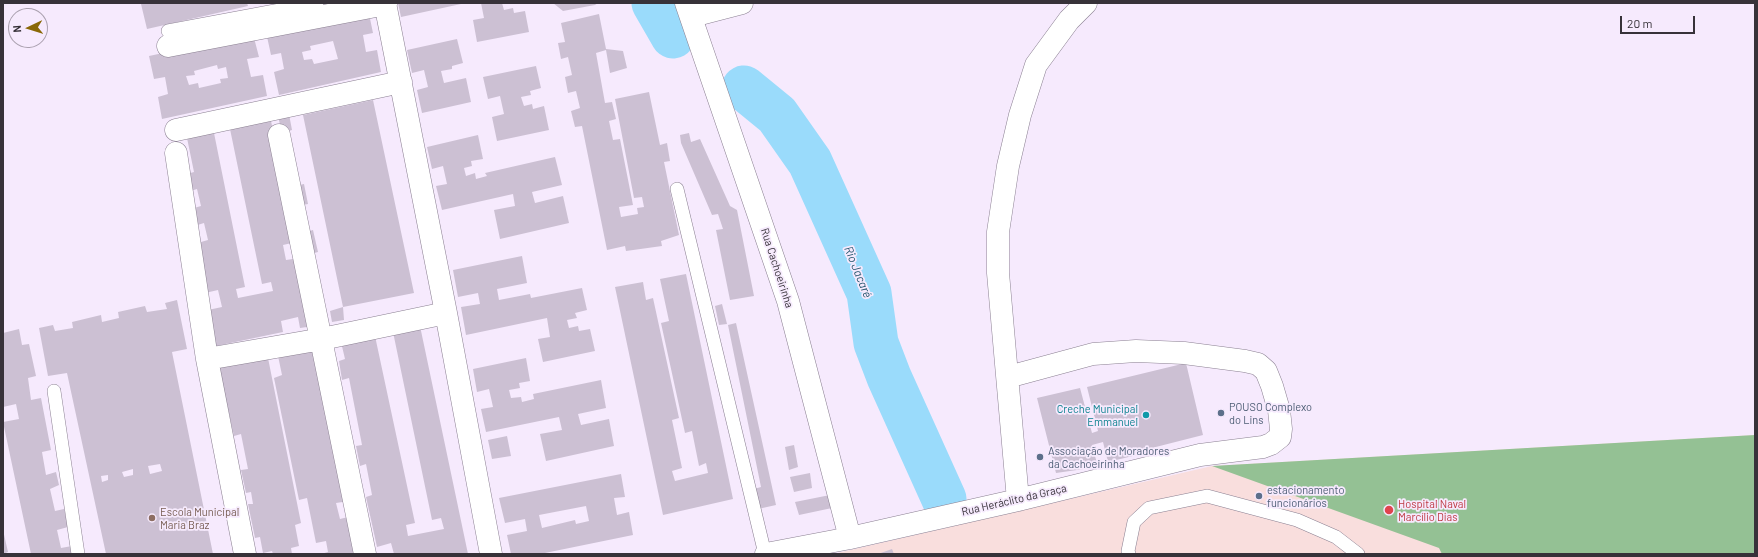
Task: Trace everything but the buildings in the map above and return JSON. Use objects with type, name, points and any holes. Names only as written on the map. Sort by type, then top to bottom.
[{"type":"street","points":[[689,9],[742,3]]},
{"type":"street","points":[[1018,500],[998,274],[998,232],[1008,166],[1020,115],[1036,65],[1069,20],[1086,3]]},
{"type":"street","points":[[168,39],[385,4],[446,313],[491,554]]},
{"type":"street","name":"Rua Cachoeirinha","points":[[689,9],[788,301],[850,538]]},
{"type":"street","points":[[176,130],[400,82]]},
{"type":"street","points":[[279,135],[365,554]]},
{"type":"street","points":[[176,153],[207,359],[245,554]]},
{"type":"street","points":[[207,359],[322,339],[446,313]]},
{"type":"street","name":"Rua Heráclito da Graça","points":[[765,554],[850,538],[1018,500],[1200,455],[1262,447],[1277,441],[1280,437],[1281,429],[1279,410],[1272,386],[1266,371],[1258,364],[1184,353],[1136,351],[1093,354],[1008,376]]},
{"type":"lane","points":[[168,39],[317,3]]},
{"type":"lane","points":[[677,189],[765,554]]},
{"type":"lane","points":[[54,391],[78,554]]},
{"type":"lane","points":[[1129,554],[1128,551],[1134,522],[1149,508],[1208,496],[1297,520],[1336,537],[1358,554]]},
{"type":"shaded area","name":"Hospital Naval Marcílio Dias","points":[[1755,435],[1755,554],[833,554],[1212,466]]},
{"type":"green space","name":"Hospital Naval Marcílio Dias","points":[[1755,435],[1755,554],[1442,554],[1439,548],[1212,466]]},
{"type":"waterway","name":"Rio Jacaré","points":[[654,3],[673,36]]},
{"type":"waterway","name":"Rio Jacaré","points":[[744,88],[777,115],[810,162],[869,293],[876,343],[889,377],[944,499]]},
{"type":"place","name":"POUSO Complexo do Lins","points":[[1221,413]]},
{"type":"place","name":"Creche Municipal Emmanuel","points":[[1146,415]]},
{"type":"place","name":"Associação de Moradores da Cachoeirinha","points":[[1040,457]]},
{"type":"place","name":"estacionamento funcionários","points":[[1259,496]]},
{"type":"place","name":"Hospital Naval Marcílio Dias","points":[[1389,510]]},
{"type":"place","name":"Escola Municipal Maria Braz","points":[[152,518]]}]
